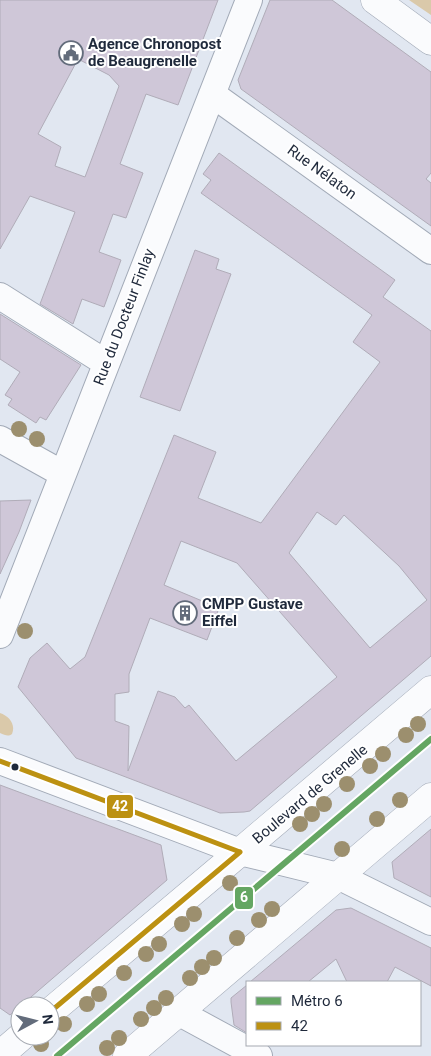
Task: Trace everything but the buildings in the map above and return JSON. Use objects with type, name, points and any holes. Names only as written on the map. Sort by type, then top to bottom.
[{"type":"main road","points":[[375,0],[431,40]]},
{"type":"main road","name":"Boulevard de Grenelle","points":[[60,1004],[431,690]]},
{"type":"main road","points":[[127,1056],[431,797]]},
{"type":"main road","points":[[0,1055],[10,1046]]},
{"type":"street","name":"Rue du Docteur Finlay","points":[[0,635],[249,0]]},
{"type":"street","name":"Rue Nélaton","points":[[212,94],[431,251]]},
{"type":"street","points":[[0,296],[106,363]]},
{"type":"street","points":[[4,447],[63,474]]},
{"type":"street","points":[[0,761],[240,852],[338,876],[431,922]]},
{"type":"street","points":[[178,1012],[259,1056]]},
{"type":"shaded area","points":[[409,0],[431,0],[431,15]]},
{"type":"shaded area","points":[[0,713],[9,718],[12,724],[13,730],[11,735],[0,733]]},
{"type":"metro line","name":"6","points":[[57,1056],[431,739]]},
{"type":"transit line","name":"42","points":[[0,761],[240,852]]},
{"type":"transit line","name":"42","points":[[60,1004],[240,852]]},
{"type":"place","name":"Agence Chronopost de Beaugrenelle","points":[[71,53]]},
{"type":"place","name":"CMPP Gustave Eiffel","points":[[185,613]]}]
